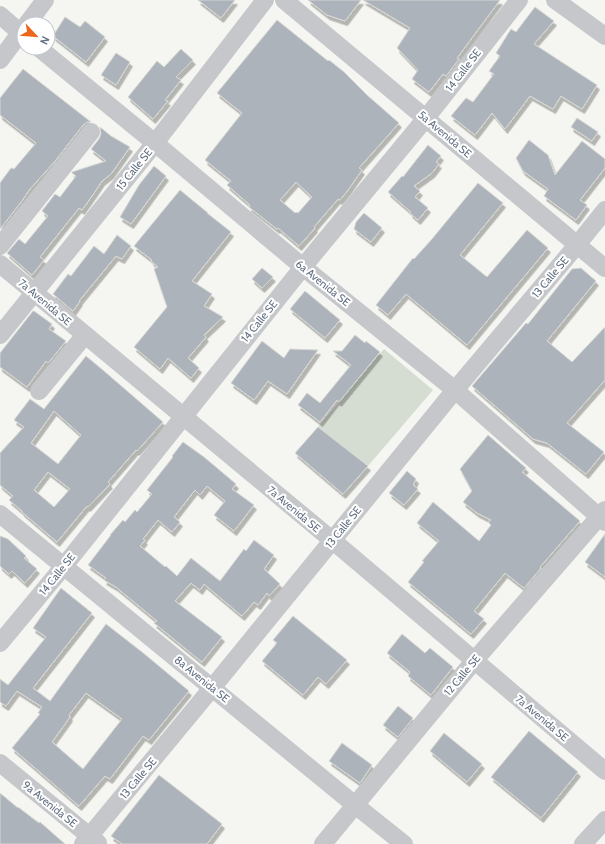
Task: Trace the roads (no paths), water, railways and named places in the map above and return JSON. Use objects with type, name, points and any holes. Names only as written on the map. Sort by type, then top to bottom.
[{"type":"street","points":[[34,16],[45,0]]},
{"type":"street","name":"15 Calle SE","points":[[0,335],[155,143],[265,0]]},
{"type":"street","name":"5a Avenida SE","points":[[284,0],[605,268]]},
{"type":"street","name":"14 Calle SE","points":[[0,643],[64,566],[303,267],[426,118],[519,0]]},
{"type":"street","points":[[555,0],[605,36]]},
{"type":"street","points":[[0,15],[16,25]]},
{"type":"street","points":[[0,60],[16,40]]},
{"type":"street","name":"6a Avenida SE","points":[[49,56],[303,267],[455,390],[603,516]]},
{"type":"street","points":[[0,246],[91,132]]},
{"type":"street","name":"13 Calle SE","points":[[91,842],[212,688],[332,540],[605,210]]},
{"type":"street","name":"7a Avenida SE","points":[[0,264],[332,540],[605,771]]},
{"type":"street","points":[[39,391],[85,335]]},
{"type":"street","name":"8a Avenida SE","points":[[0,514],[404,844]]},
{"type":"street","name":"12 Calle SE","points":[[322,844],[474,661],[603,516]]},
{"type":"street","name":"9a Avenida SE","points":[[0,764],[91,842]]},
{"type":"street","points":[[583,844],[605,820]]}]
